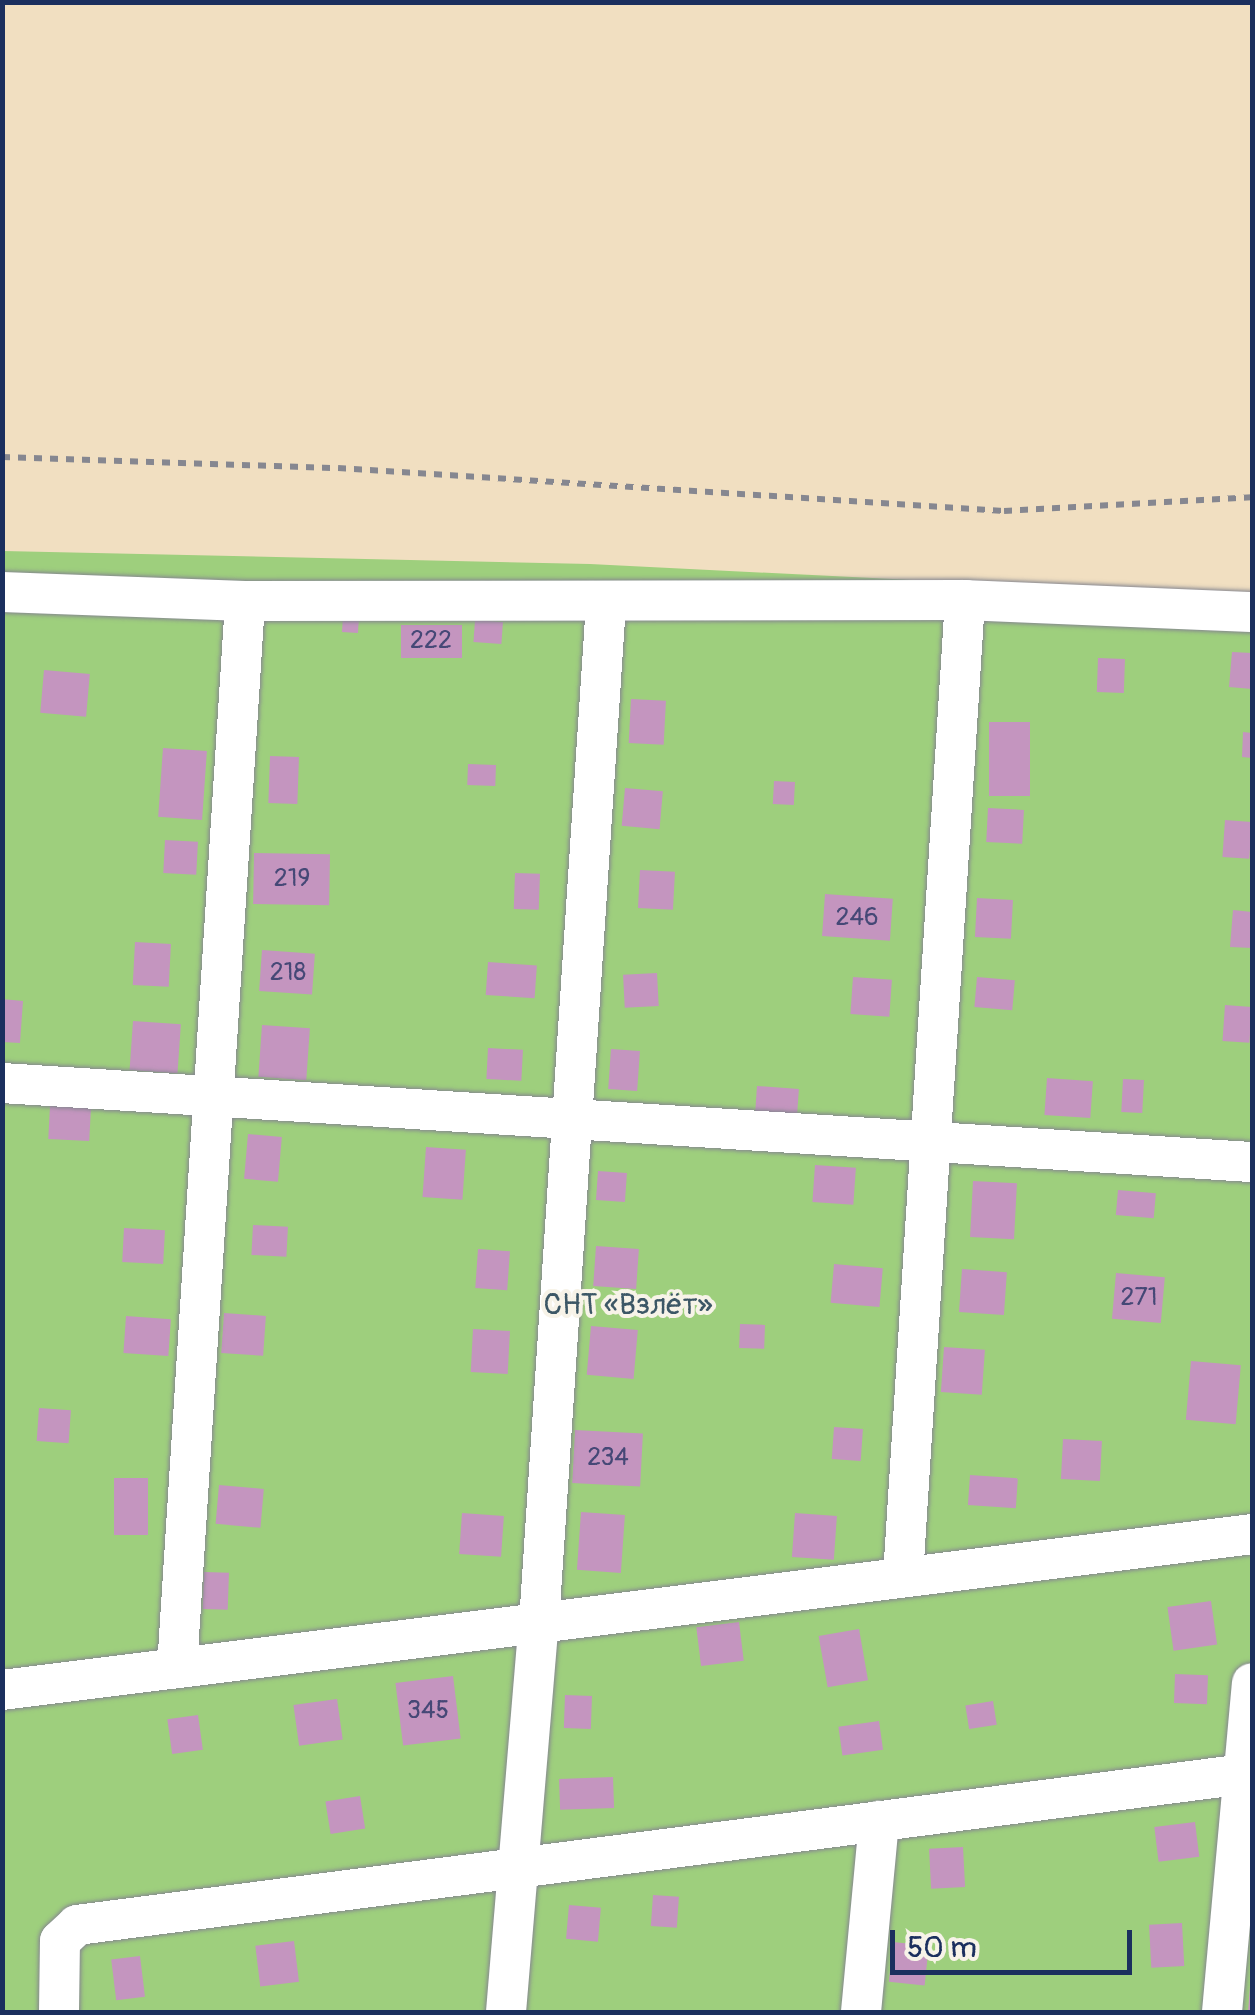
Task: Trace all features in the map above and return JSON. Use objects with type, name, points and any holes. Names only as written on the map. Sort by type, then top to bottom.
[{"type":"street","points":[[2,592],[245,601],[606,604],[964,600],[1252,612]]},
{"type":"street","points":[[902,1577],[964,600]]},
{"type":"street","points":[[177,1668],[245,601]]},
{"type":"street","points":[[506,2012],[539,1623],[606,604]]},
{"type":"street","points":[[2,1083],[1252,1162]]},
{"type":"street","points":[[2,1690],[1252,1534]]},
{"type":"street","points":[[1222,2012],[1248,1774],[1252,1683]]},
{"type":"street","points":[[59,2012],[60,1941],[77,1924],[1248,1774]]},
{"type":"street","points":[[861,2012],[879,1821]]},
{"type":"path","points":[[2,456],[338,468],[1004,511],[1252,496]]},
{"type":"green space","name":"СНТ «Взлёт»","points":[[3,551],[590,564],[1252,597],[1252,2012],[3,2012]]},
{"type":"building","points":[[343,617],[359,618],[358,633],[342,632]]},
{"type":"building","points":[[475,620],[503,622],[501,644],[473,642]]},
{"type":"building","points":[[401,625],[462,625],[462,658],[401,658]]},
{"type":"building","points":[[1232,652],[1252,653],[1252,689],[1229,687]]},
{"type":"building","points":[[1098,658],[1125,659],[1124,693],[1097,692]]},
{"type":"building","points":[[44,670],[90,674],[86,717],[40,713]]},
{"type":"building","points":[[631,699],[666,701],[664,745],[629,743]]},
{"type":"building","points":[[989,722],[1030,722],[1030,796],[989,796]]},
{"type":"building","points":[[1243,732],[1252,733],[1252,758],[1242,757]]},
{"type":"building","points":[[163,748],[207,751],[202,820],[158,817]]},
{"type":"building","points":[[270,756],[299,757],[297,804],[268,803]]},
{"type":"building","points":[[468,764],[496,765],[495,786],[467,785]]},
{"type":"building","points":[[774,781],[795,782],[794,805],[773,804]]},
{"type":"building","points":[[625,788],[663,791],[660,829],[622,826]]},
{"type":"building","points":[[988,808],[1024,810],[1022,844],[986,842]]},
{"type":"building","points":[[1225,820],[1252,822],[1249,859],[1222,857]]},
{"type":"building","points":[[165,840],[198,842],[196,875],[163,873]]},
{"type":"building","points":[[254,853],[330,854],[329,905],[253,904]]},
{"type":"building","points":[[640,870],[675,872],[673,910],[638,908]]},
{"type":"building","points":[[515,873],[540,874],[539,910],[514,909]]},
{"type":"building","points":[[825,894],[893,899],[890,941],[822,936]]},
{"type":"building","points":[[977,898],[1013,900],[1011,939],[975,937]]},
{"type":"building","points":[[1233,910],[1252,912],[1252,948],[1230,947]]},
{"type":"building","points":[[135,942],[171,944],[169,987],[133,985]]},
{"type":"building","points":[[262,950],[315,954],[312,995],[259,991]]},
{"type":"building","points":[[488,962],[537,965],[535,998],[486,995]]},
{"type":"building","points":[[657,973],[659,1006],[625,1008],[623,975]]},
{"type":"building","points":[[853,977],[892,980],[889,1017],[850,1014]]},
{"type":"building","points":[[977,977],[1015,980],[1012,1010],[974,1007]]},
{"type":"building","points":[[2,999],[23,1001],[20,1043],[2,1042]]},
{"type":"building","points":[[1225,1005],[1252,1007],[1249,1043],[1222,1041]]},
{"type":"building","points":[[133,1021],[181,1024],[177,1073],[130,1070]]},
{"type":"building","points":[[262,1025],[310,1028],[306,1080],[258,1077]]},
{"type":"building","points":[[488,1048],[523,1050],[521,1081],[486,1079]]},
{"type":"building","points":[[611,1049],[640,1051],[637,1091],[608,1089]]},
{"type":"building","points":[[1047,1078],[1093,1081],[1090,1118],[1044,1115]]},
{"type":"building","points":[[1123,1079],[1144,1080],[1142,1113],[1121,1112]]},
{"type":"building","points":[[757,1086],[799,1089],[797,1121],[755,1118]]},
{"type":"building","points":[[50,1106],[91,1108],[89,1141],[48,1139]]},
{"type":"building","points":[[248,1134],[282,1137],[278,1182],[244,1179]]},
{"type":"building","points":[[426,1147],[466,1150],[462,1200],[423,1197]]},
{"type":"building","points":[[815,1165],[856,1168],[853,1205],[812,1202]]},
{"type":"building","points":[[598,1171],[627,1173],[625,1202],[596,1200]]},
{"type":"building","points":[[973,1181],[1017,1183],[1014,1239],[970,1237]]},
{"type":"building","points":[[1118,1190],[1156,1193],[1154,1218],[1116,1215]]},
{"type":"building","points":[[253,1225],[288,1227],[286,1257],[251,1255]]},
{"type":"building","points":[[124,1228],[165,1230],[163,1264],[122,1262]]},
{"type":"building","points":[[596,1246],[639,1249],[636,1289],[593,1286]]},
{"type":"building","points":[[478,1249],[510,1251],[507,1290],[475,1288]]},
{"type":"building","points":[[834,1264],[883,1268],[879,1307],[831,1303]]},
{"type":"building","points":[[962,1269],[1007,1272],[1004,1315],[959,1312]]},
{"type":"building","points":[[1116,1273],[1165,1277],[1161,1323],[1112,1319]]},
{"type":"building","points":[[224,1313],[266,1316],[263,1356],[221,1353]]},
{"type":"building","points":[[126,1316],[171,1319],[168,1356],[123,1353]]},
{"type":"building","points":[[740,1324],[765,1325],[764,1349],[739,1348]]},
{"type":"building","points":[[591,1326],[638,1330],[634,1379],[587,1375]]},
{"type":"building","points":[[473,1329],[510,1331],[508,1374],[471,1372]]},
{"type":"building","points":[[944,1347],[985,1350],[982,1395],[941,1392]]},
{"type":"building","points":[[1191,1361],[1241,1365],[1236,1424],[1186,1420]]},
{"type":"building","points":[[39,1408],[71,1410],[69,1443],[37,1441]]},
{"type":"building","points":[[834,1427],[863,1429],[861,1461],[832,1459]]},
{"type":"building","points":[[575,1430],[643,1434],[640,1486],[572,1483]]},
{"type":"building","points":[[1063,1439],[1102,1441],[1100,1481],[1061,1479]]},
{"type":"building","points":[[970,1475],[1018,1478],[1016,1508],[968,1505]]},
{"type":"building","points":[[114,1478],[148,1478],[148,1535],[114,1535]]},
{"type":"building","points":[[219,1485],[264,1489],[260,1528],[216,1524]]},
{"type":"building","points":[[581,1512],[625,1515],[621,1573],[577,1570]]},
{"type":"building","points":[[462,1513],[504,1516],[501,1557],[459,1554]]},
{"type":"building","points":[[795,1513],[837,1516],[834,1560],[792,1557]]},
{"type":"building","points":[[204,1572],[229,1573],[228,1610],[203,1609]]},
{"type":"building","points":[[1211,1601],[1217,1645],[1174,1651],[1167,1607]]},
{"type":"building","points":[[739,1622],[744,1661],[701,1666],[696,1627]]},
{"type":"building","points":[[859,1629],[868,1680],[828,1687],[819,1636]]},
{"type":"building","points":[[1175,1674],[1208,1675],[1207,1704],[1174,1703]]},
{"type":"building","points":[[453,1676],[461,1739],[403,1746],[395,1683]]},
{"type":"building","points":[[565,1695],[592,1696],[591,1729],[564,1728]]},
{"type":"building","points":[[337,1699],[343,1740],[299,1746],[293,1705]]},
{"type":"building","points":[[993,1701],[997,1725],[969,1729],[965,1705]]},
{"type":"building","points":[[198,1715],[203,1750],[172,1754],[167,1719]]},
{"type":"building","points":[[879,1721],[883,1750],[842,1755],[838,1727]]},
{"type":"building","points":[[613,1777],[614,1808],[560,1810],[559,1779]]},
{"type":"building","points":[[360,1796],[365,1829],[331,1834],[325,1801]]},
{"type":"building","points":[[1195,1822],[1199,1857],[1159,1862],[1154,1827]]},
{"type":"building","points":[[963,1847],[965,1887],[931,1889],[929,1849]]},
{"type":"building","points":[[653,1895],[679,1897],[677,1928],[651,1926]]},
{"type":"building","points":[[569,1905],[601,1908],[598,1942],[566,1939]]},
{"type":"building","points":[[1182,1923],[1184,1966],[1151,1968],[1149,1925]]},
{"type":"building","points":[[294,1941],[299,1982],[260,1986],[255,1946]]},
{"type":"building","points":[[893,1942],[929,1946],[925,1986],[889,1982]]},
{"type":"building","points":[[140,1956],[145,1997],[116,2000],[111,1960]]},
{"type":"building","points":[[1250,1986],[1252,2012],[1248,2012]]}]
